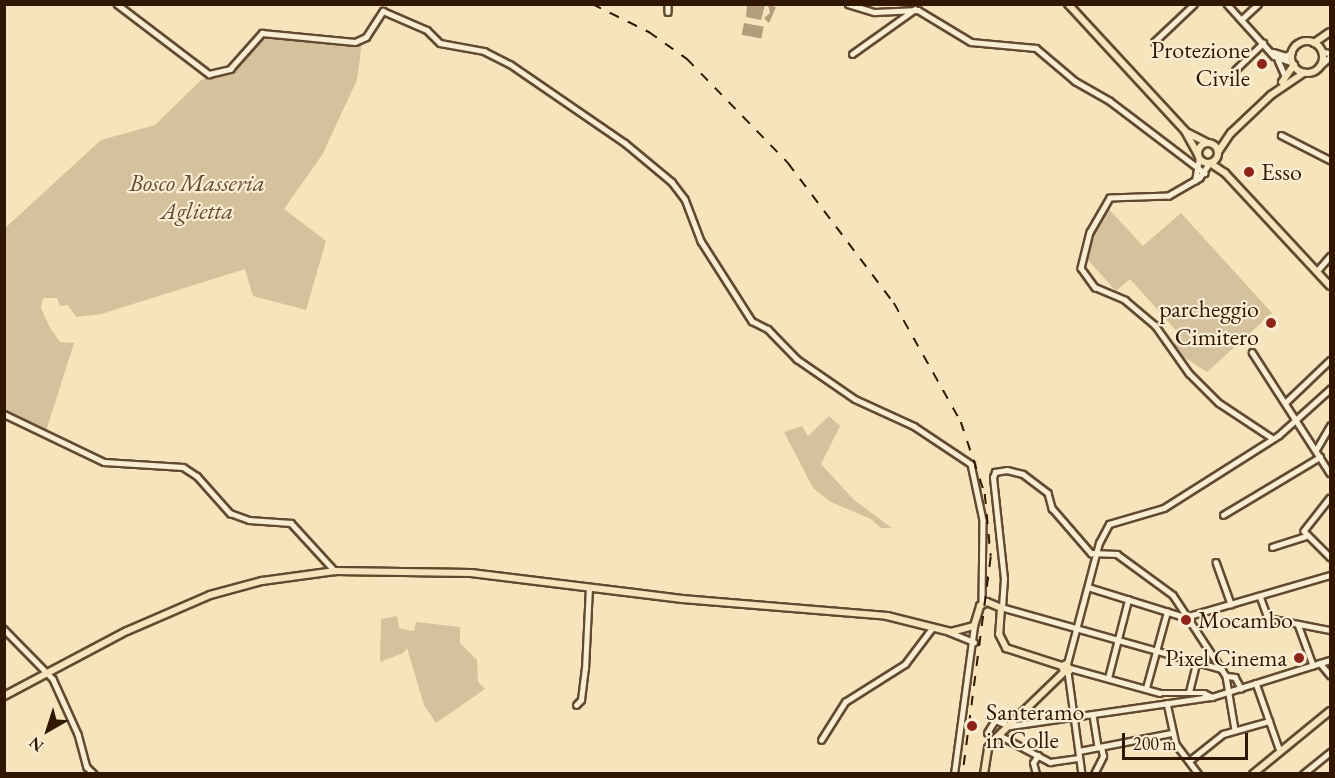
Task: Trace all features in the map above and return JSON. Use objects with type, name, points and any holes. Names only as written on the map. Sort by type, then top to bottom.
[{"type":"main road","points":[[1068,4],[1185,131],[1198,157],[1225,173],[1330,286]]},
{"type":"main road","points":[[1210,164],[1231,134],[1285,79],[1293,64],[1292,52],[1303,42],[1314,43],[1330,34]]},
{"type":"main road","points":[[1271,95],[1304,73],[1314,71],[1321,65],[1321,51],[1330,34]]},
{"type":"main road","points":[[1314,43],[1321,51]]},
{"type":"main road","points":[[1293,64],[1304,73]]},
{"type":"main road","points":[[1185,131],[1209,143],[1218,154],[1225,173]]},
{"type":"main road","points":[[1198,157],[1200,147],[1231,134]]},
{"type":"main road","points":[[4,696],[49,675],[127,631],[228,589],[302,573],[335,571],[471,573],[589,588],[863,614],[949,632],[974,627],[982,603],[1001,607],[999,634],[1003,645],[1066,669],[988,748],[984,774]]},
{"type":"main road","points":[[1253,774],[1330,711]]},
{"type":"street","points":[[117,4],[204,71],[213,74],[230,69],[261,33],[355,42],[363,39],[380,13],[386,12],[427,30],[440,43],[500,58],[624,143],[676,187],[701,241],[752,321],[768,329],[797,359],[855,399],[914,426],[967,461],[976,478],[983,520],[982,603]]},
{"type":"street","points":[[383,4],[386,12]]},
{"type":"street","points":[[668,4],[668,12]]},
{"type":"street","points":[[848,4],[875,12],[915,9],[975,44],[1036,48],[1069,76],[1110,101],[1198,171],[1206,172],[1218,168]]},
{"type":"street","points":[[1154,42],[1194,4]]},
{"type":"street","points":[[1227,4],[1284,67],[1285,79]]},
{"type":"street","points":[[1241,20],[1258,4]]},
{"type":"street","points":[[852,54],[915,9]]},
{"type":"street","points":[[1235,70],[1263,43]]},
{"type":"street","points":[[1269,50],[1280,56],[1292,52]]},
{"type":"street","points":[[1321,51],[1330,55],[1321,65]]},
{"type":"street","points":[[1274,56],[1293,64]]},
{"type":"street","points":[[1281,135],[1330,160]]},
{"type":"street","points":[[1195,182],[1198,157]]},
{"type":"street","points":[[1210,164],[1206,172],[1195,182],[1162,198],[1110,198],[1090,232],[1081,268],[1095,287],[1125,300],[1147,317],[1190,373],[1219,403],[1272,438]]},
{"type":"street","points":[[1317,271],[1330,256]]},
{"type":"street","points":[[1252,352],[1330,473]]},
{"type":"street","points":[[1286,404],[1330,360]]},
{"type":"street","points":[[1082,774],[1066,669],[1079,627],[1096,555],[1109,524],[1160,511],[1272,438],[1296,420],[1330,388]]},
{"type":"street","points":[[4,414],[96,459],[183,467],[197,476],[230,513],[249,520],[291,523],[335,571]]},
{"type":"street","points":[[1316,450],[1330,426]]},
{"type":"street","points":[[1223,515],[1320,457]]},
{"type":"street","points":[[1096,555],[1056,512],[1046,491],[1023,474],[995,472],[1004,589],[1001,607],[1079,627],[1155,652],[1221,669]]},
{"type":"street","points":[[1272,547],[1304,534],[1330,498]]},
{"type":"street","points":[[1324,507],[1330,512]]},
{"type":"street","points":[[1304,534],[1330,557]]},
{"type":"street","points":[[1096,555],[1113,552],[1121,556],[1162,585],[1190,618],[1226,676],[1235,730]]},
{"type":"street","points":[[1216,562],[1231,604]]},
{"type":"street","points":[[1088,587],[1190,618],[1330,575]]},
{"type":"street","points":[[576,705],[580,700],[585,669],[589,588]]},
{"type":"street","points":[[1260,596],[1268,618],[1330,630]]},
{"type":"street","points":[[1108,678],[1128,600]]},
{"type":"street","points":[[1146,688],[1167,612]]},
{"type":"street","points":[[1298,624],[1313,665]]},
{"type":"street","points":[[821,740],[845,702],[875,686],[905,664],[933,627]]},
{"type":"street","points":[[954,774],[974,642],[974,627]]},
{"type":"street","points":[[4,629],[49,675],[78,734],[88,770],[94,774]]},
{"type":"street","points":[[949,632],[974,642]]},
{"type":"street","points":[[987,733],[995,720],[1010,726],[1212,697],[1330,660]]},
{"type":"street","points":[[1189,692],[1196,663]]},
{"type":"street","points":[[1320,663],[1330,675]]},
{"type":"street","points":[[1066,669],[1146,688],[1189,692],[1212,697]]},
{"type":"street","points":[[1226,676],[1235,677],[1240,688]]},
{"type":"street","points":[[1256,683],[1280,751]]},
{"type":"street","points":[[1167,703],[1172,734],[1199,774]]},
{"type":"street","points":[[1093,715],[1103,756],[1094,774]]},
{"type":"street","points":[[1189,761],[1223,734],[1269,721]]},
{"type":"street","points":[[1078,751],[1172,734]]},
{"type":"street","points":[[999,735],[1050,762],[1080,758]]},
{"type":"street","points":[[1303,774],[1330,752]]},
{"type":"street","points":[[1036,774],[1033,763],[1038,755]]},
{"type":"green space","name":"Bosco Masseria Aglietta","points":[[263,34],[322,44],[362,42],[357,80],[322,155],[284,209],[326,241],[306,310],[253,296],[245,269],[101,314],[76,317],[68,305],[60,306],[57,298],[43,298],[41,308],[60,342],[74,343],[46,431],[5,410],[4,229],[101,140],[155,125],[201,80],[232,70]]},
{"type":"green space","points":[[1105,205],[1143,246],[1181,213],[1272,313],[1207,372],[1182,356],[1171,347],[1182,337],[1130,279],[1116,291],[1086,258]]},
{"type":"green space","points":[[829,416],[840,426],[821,464],[854,500],[892,528],[881,528],[871,519],[831,502],[813,488],[784,432],[802,426],[808,436]]},
{"type":"green space","points":[[397,616],[399,628],[407,630],[414,631],[416,622],[460,627],[460,643],[477,660],[478,682],[485,689],[436,723],[424,705],[407,648],[403,653],[380,662],[381,619]]},
{"type":"shaded area","points":[[747,5],[765,5],[761,20],[746,17]]},
{"type":"shaded area","points":[[768,5],[776,7],[769,23],[764,18],[770,13]]},
{"type":"shaded area","points":[[744,23],[764,27],[761,39],[742,35]]},
{"type":"railway","points":[[592,4],[649,32],[687,59],[788,163],[894,303],[961,422],[985,494],[991,557],[963,774]]},
{"type":"place","name":"Protezione Civile","points":[[1262,64]]},
{"type":"place","name":"Esso","points":[[1249,172]]},
{"type":"place","name":"parcheggio Cimitero","points":[[1271,323]]},
{"type":"place","name":"Mocambo","points":[[1186,620]]},
{"type":"place","name":"Pixel Cinema","points":[[1299,658]]},
{"type":"place","name":"Santeramo in Colle","points":[[972,726]]}]
